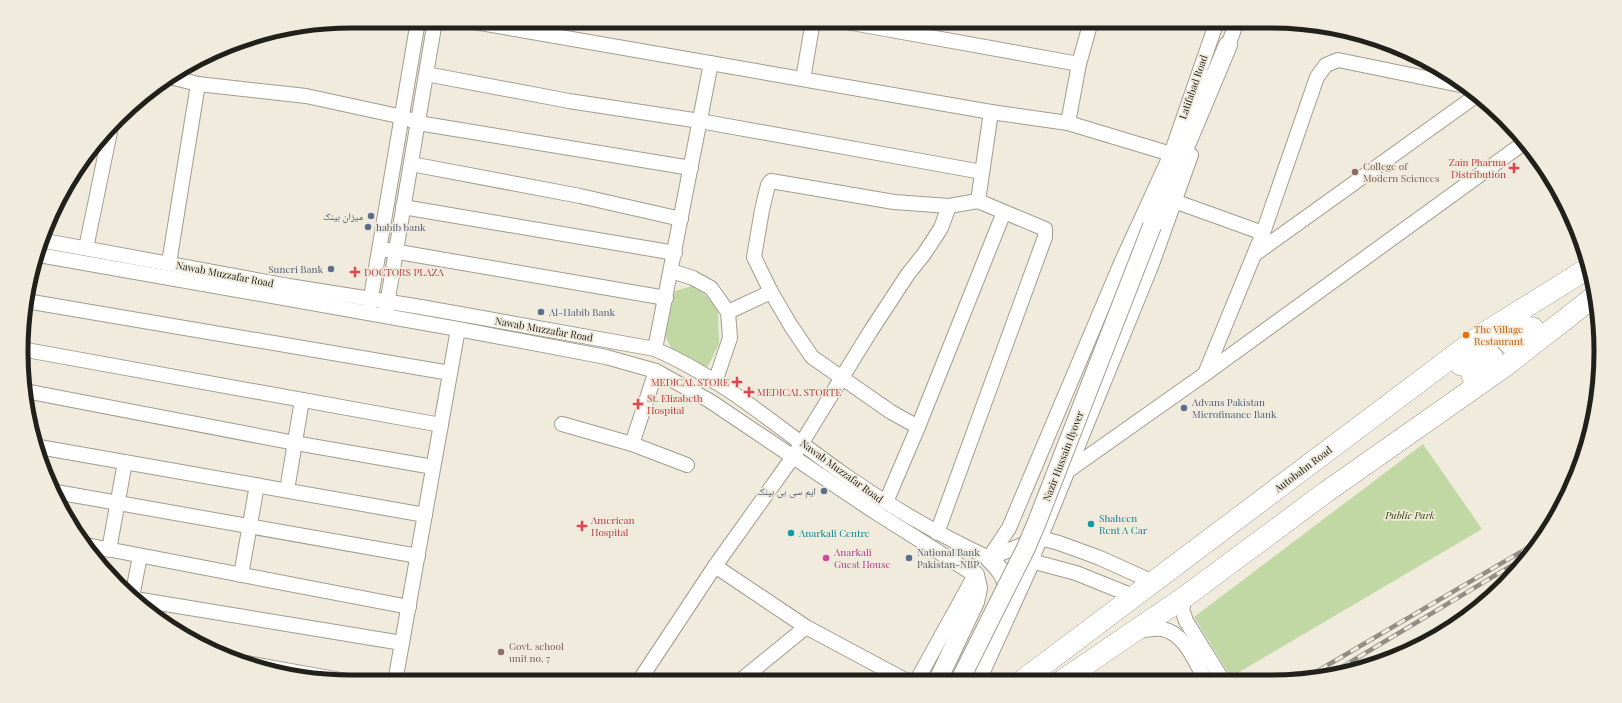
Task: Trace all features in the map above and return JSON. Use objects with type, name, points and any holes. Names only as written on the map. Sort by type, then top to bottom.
[{"type":"highway","name":"Autobahn Road","points":[[1030,675],[1484,333],[1584,270]]},
{"type":"highway","points":[[1553,290],[1504,333],[1504,337],[1510,344],[1561,307],[1588,291]]},
{"type":"highway","points":[[1070,675],[1186,596],[1504,367],[1590,300]]},
{"type":"highway","points":[[1385,408],[1404,408],[1483,350],[1487,351],[1492,357],[1491,362],[1418,415],[1402,439]]},
{"type":"main road","points":[[1152,226],[1228,45]]},
{"type":"main road","points":[[1152,226],[1171,154]]},
{"type":"main road","name":"Nazir Hussain flyover","points":[[962,675],[1035,528],[1152,226]]},
{"type":"main road","points":[[989,558],[1004,574],[1007,582],[1008,595],[1003,624]]},
{"type":"main road","points":[[979,675],[1031,561]]},
{"type":"main road","points":[[940,675],[975,602],[978,588],[975,575]]},
{"type":"street","points":[[368,314],[403,117],[417,28]]},
{"type":"street","points":[[385,317],[434,28]]},
{"type":"street","points":[[509,28],[991,112],[1068,123],[1171,154]]},
{"type":"street","points":[[803,79],[812,28]]},
{"type":"street","points":[[881,28],[1079,64]]},
{"type":"street","points":[[1068,123],[1079,64],[1089,28]]},
{"type":"street","name":"Latifabad Road","points":[[989,558],[1009,528],[1120,263],[1171,154],[1215,28]]},
{"type":"street","points":[[1031,561],[1152,264],[1234,28]]},
{"type":"street","points":[[1205,374],[1263,233],[1317,77],[1326,64],[1338,60],[1450,83]]},
{"type":"street","points":[[655,349],[711,63]]},
{"type":"street","points":[[426,74],[569,101],[700,121],[982,172]]},
{"type":"street","points":[[178,79],[198,84],[306,96],[403,117],[418,123],[691,168]]},
{"type":"street","points":[[169,263],[198,84]]},
{"type":"street","points":[[1254,254],[1472,99]]},
{"type":"street","points":[[978,201],[991,112]]},
{"type":"street","points":[[86,248],[109,137]]},
{"type":"street","points":[[1069,470],[1205,374],[1520,146]]},
{"type":"street","points":[[411,164],[580,196],[681,219]]},
{"type":"street","points":[[918,427],[891,412],[812,357],[791,326],[771,292],[754,257],[762,210],[768,185],[771,181],[894,202],[949,206],[978,201],[1045,229],[1046,233],[937,533]]},
{"type":"street","points":[[1174,200],[1263,233]]},
{"type":"street","points":[[643,675],[715,566],[793,456],[841,377],[908,274],[924,254],[940,228],[949,206]]},
{"type":"street","points":[[403,207],[675,253]]},
{"type":"street","points":[[886,502],[918,427],[1004,212]]},
{"type":"street","name":"Nawab Muzzafar Road","points":[[48,241],[289,286],[655,349],[683,361],[715,382],[802,442],[841,472],[886,502],[937,533],[989,558]]},
{"type":"street","points":[[379,249],[666,298]]},
{"type":"street","name":"Nawab Muzzafar Road","points":[[43,256],[458,329],[606,357],[656,371],[710,401],[872,510],[975,575]]},
{"type":"street","points":[[671,271],[693,278],[711,288],[728,312],[730,338],[715,382]]},
{"type":"street","points":[[728,312],[771,292]]},
{"type":"street","points":[[32,301],[450,373]]},
{"type":"street","points":[[396,675],[458,329]]},
{"type":"street","points":[[28,350],[441,425]]},
{"type":"street","points":[[632,444],[656,371]]},
{"type":"street","points":[[31,392],[295,443],[434,467]]},
{"type":"street","points":[[287,490],[302,400]]},
{"type":"street","points":[[562,424],[632,444],[687,466]]},
{"type":"street","points":[[43,448],[425,515]]},
{"type":"street","points":[[109,550],[125,462]]},
{"type":"street","points":[[241,575],[257,485]]},
{"type":"street","points":[[60,493],[418,556]]},
{"type":"street","points":[[989,558],[1040,538],[1059,543],[1100,558],[1152,582]]},
{"type":"street","points":[[95,548],[409,607]]},
{"type":"street","points":[[133,590],[140,556]]},
{"type":"street","points":[[1004,574],[1031,561],[1076,573],[1133,596]]},
{"type":"street","points":[[715,566],[806,627],[896,675]]},
{"type":"street","points":[[920,675],[975,575]]},
{"type":"street","points":[[1186,596],[1182,609],[1186,622],[1219,675]]},
{"type":"street","points":[[145,601],[402,643]]},
{"type":"street","points":[[747,675],[806,627]]},
{"type":"street","points":[[1134,631],[1162,629],[1174,633],[1181,638],[1202,675]]},
{"type":"green space","points":[[692,286],[704,294],[718,307],[719,344],[707,368],[671,348],[665,336],[675,291]]},
{"type":"green space","name":"Public Park","points":[[1423,444],[1482,529],[1234,675],[1230,675],[1194,617]]},
{"type":"railway","points":[[1317,671],[1527,548]]},
{"type":"railway","points":[[1342,667],[1515,563]]},
{"type":"place","name":"Zain Pharma Distribution","points":[[1514,168]]},
{"type":"place","name":"College of Modern Sciences","points":[[1355,172]]},
{"type":"place","name":"میزان بینک","points":[[371,216]]},
{"type":"place","name":"habib bank","points":[[368,227]]},
{"type":"place","name":"Suneri Bank","points":[[331,269]]},
{"type":"place","name":"DOCTORS PLAZA","points":[[355,272]]},
{"type":"place","name":"Al-Habib Bank","points":[[541,312]]},
{"type":"place","name":"The Village Restaurant","points":[[1466,335]]},
{"type":"place","name":"MEDICAL STORE","points":[[737,382]]},
{"type":"place","name":"MEDICAL STORTE","points":[[749,392]]},
{"type":"place","name":"St. Elizabeth Hospital","points":[[638,404]]},
{"type":"place","name":"Advans Pakistan Microfinance Bank","points":[[1184,408]]},
{"type":"place","name":"ایم سی بی بینک","points":[[824,491]]},
{"type":"place","name":"Shaheen Rent A Car","points":[[1091,524]]},
{"type":"place","name":"American Hospital","points":[[582,526]]},
{"type":"place","name":"Anarkali Centre","points":[[791,533]]},
{"type":"place","name":"Anarkali Guest House","points":[[826,558]]},
{"type":"place","name":"National Bank Pakistan-NBP","points":[[909,558]]},
{"type":"place","name":"Govt. school unit no. 7","points":[[501,652]]}]
